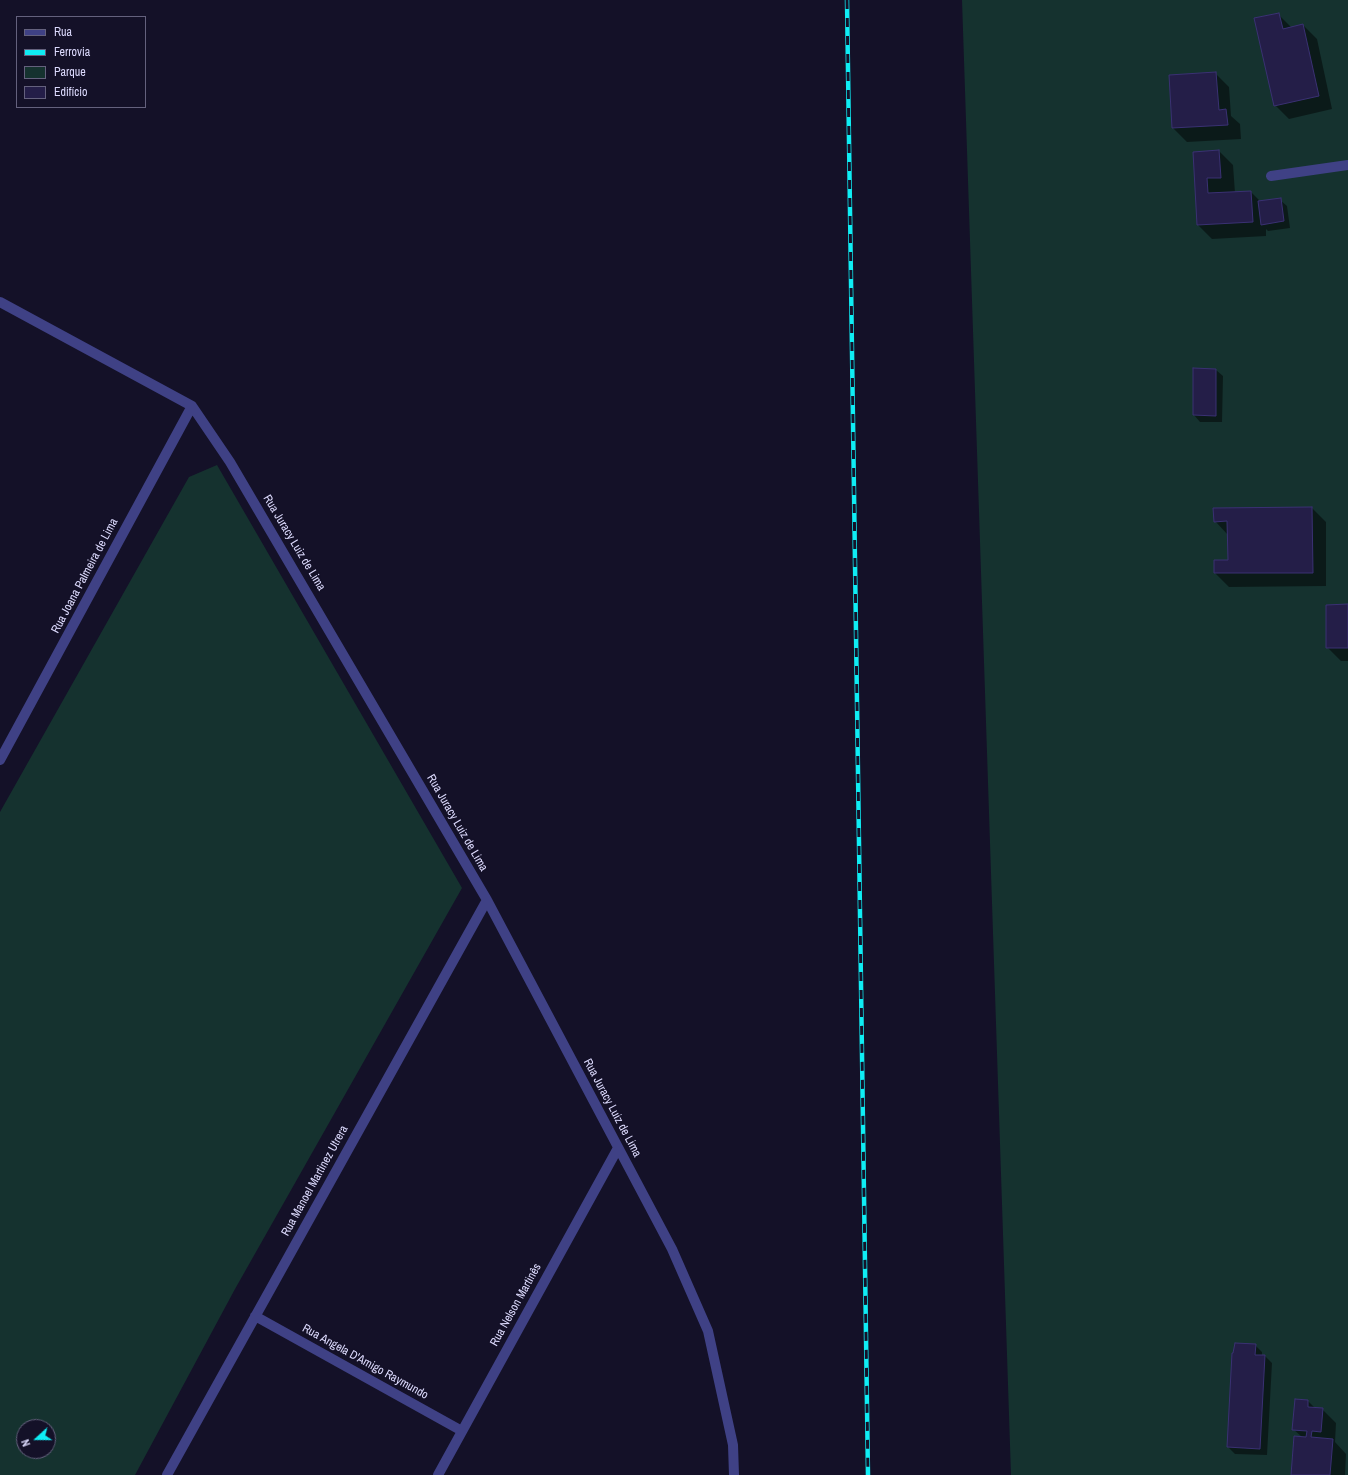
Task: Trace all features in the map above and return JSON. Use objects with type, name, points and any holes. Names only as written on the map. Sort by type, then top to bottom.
[{"type":"street","points":[[1272,176],[1348,164]]},
{"type":"street","name":"Rua Juracy Luiz de Lima","points":[[0,302],[192,406],[234,468],[487,900],[672,1249],[708,1331],[733,1444],[734,1475]]},
{"type":"street","name":"Rua Joana Palmeira de Lima","points":[[0,760],[192,406]]},
{"type":"street","name":"Rua Manoel Martinez Utrera","points":[[167,1475],[254,1316],[487,900]]},
{"type":"street","name":"Rua Nelson Martinês","points":[[438,1475],[618,1148]]},
{"type":"street","name":"Rua Angela D'Amigo Raymundo","points":[[254,1316],[462,1431]]},
{"type":"green space","points":[[962,0],[1348,0],[1348,1475],[1011,1475]]},
{"type":"green space","points":[[217,465],[462,888],[235,1289],[135,1475],[0,1475],[0,812],[189,477]]},
{"type":"building","points":[[1279,13],[1283,29],[1303,24],[1319,96],[1274,106],[1254,18]]},
{"type":"building","points":[[1216,72],[1219,110],[1226,109],[1228,125],[1172,128],[1169,75]]},
{"type":"building","points":[[1219,150],[1221,178],[1207,178],[1208,193],[1251,191],[1253,222],[1197,225],[1193,152]]},
{"type":"building","points":[[1281,198],[1284,221],[1261,225],[1258,201]]},
{"type":"building","points":[[1193,368],[1216,369],[1216,416],[1193,415]]},
{"type":"building","points":[[1312,507],[1313,573],[1214,573],[1214,560],[1228,560],[1227,521],[1214,522],[1213,508]]},
{"type":"building","points":[[1348,604],[1348,648],[1326,648],[1326,605]]},
{"type":"building","points":[[1235,1343],[1256,1344],[1255,1355],[1265,1355],[1260,1449],[1227,1447],[1232,1353]]},
{"type":"building","points":[[1295,1399],[1308,1400],[1308,1407],[1323,1408],[1321,1432],[1312,1431],[1311,1437],[1333,1439],[1330,1475],[1291,1475],[1294,1436],[1306,1437],[1307,1431],[1292,1430]]},
{"type":"railway","points":[[847,0],[868,1475]]}]
